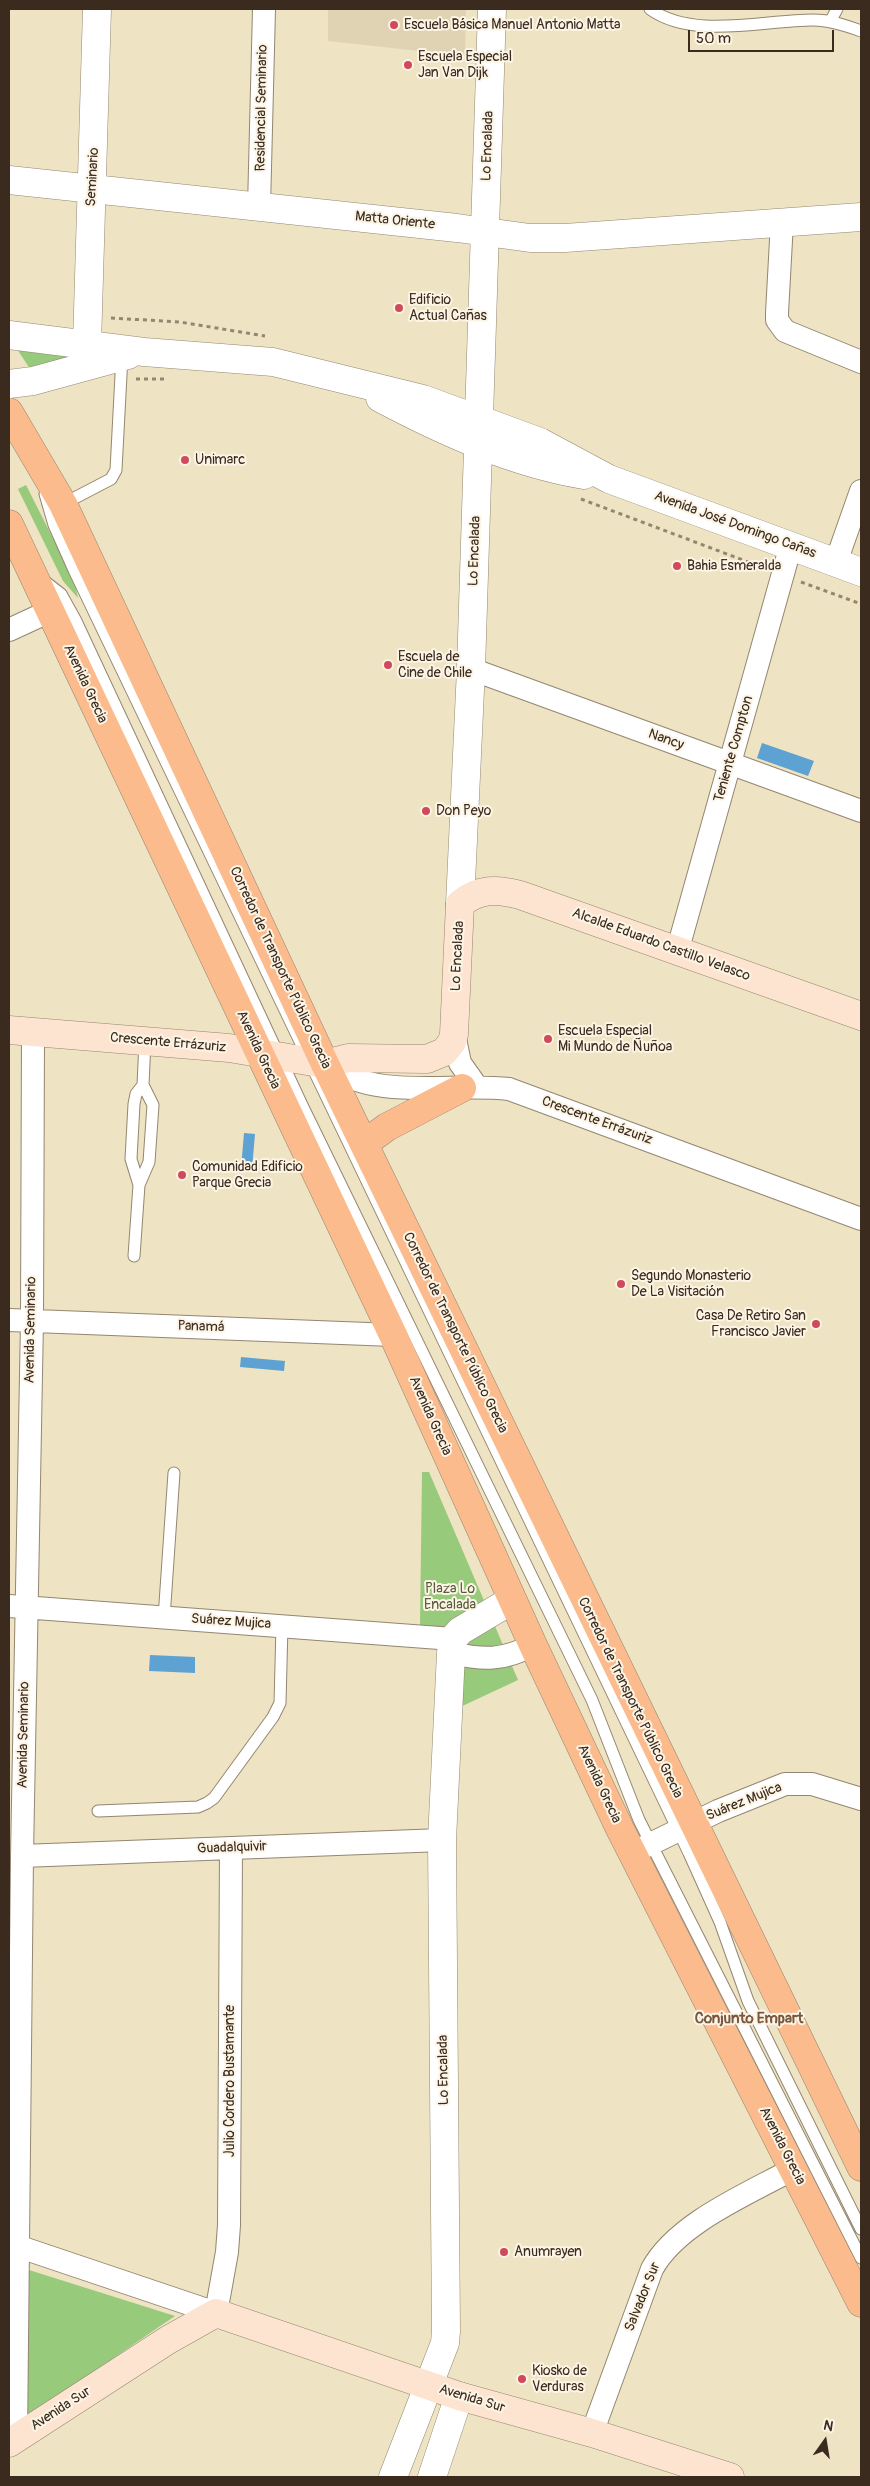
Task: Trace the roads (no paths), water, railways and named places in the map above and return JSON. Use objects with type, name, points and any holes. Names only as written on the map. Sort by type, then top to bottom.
[{"type":"main road","points":[[9,412],[31,446],[63,504],[317,1062],[365,1143],[686,1826],[858,2151]]},
{"type":"main road","name":"Avenida Grecia","points":[[9,524],[50,611],[270,1054],[533,1645],[641,1848],[793,2169],[861,2303]]},
{"type":"main road","name":"Alcalde Eduardo Castillo Velasco","points":[[460,904],[484,891],[507,892],[861,1016]]},
{"type":"main road","name":"Lo Encalada","points":[[454,1034],[460,904]]},
{"type":"main road","name":"Crescente Errázuriz","points":[[21,1031],[270,1054],[317,1062],[356,1058],[427,1059],[444,1052],[452,1042],[454,1034]]},
{"type":"main road","points":[[365,1143],[387,1127],[470,1087]]},
{"type":"main road","name":"Avenida Sur","points":[[12,2440],[168,2340],[216,2313],[459,2396],[592,2433],[730,2477]]},
{"type":"street","name":"Seminario","points":[[87,344],[97,9]]},
{"type":"street","name":"Residencial Seminario","points":[[260,207],[264,9]]},
{"type":"street","name":"Lo Encalada","points":[[460,904],[471,669],[492,9]]},
{"type":"street","name":"Matta Oriente","points":[[9,180],[485,231],[530,238],[564,238],[861,217]]},
{"type":"street","points":[[782,222],[777,313],[780,326],[791,334],[861,362]]},
{"type":"street","name":"Avenida José Domingo Cañas","points":[[9,335],[87,344],[133,354],[273,362],[350,382],[421,420],[478,431],[555,470],[609,479],[861,572]]},
{"type":"street","name":"Avenida José Domingo Cañas","points":[[9,384],[32,381],[133,354]]},
{"type":"street","points":[[836,562],[861,491]]},
{"type":"street","name":"Teniente Compton","points":[[677,952],[791,545]]},
{"type":"street","points":[[9,630],[50,611]]},
{"type":"street","name":"Nancy","points":[[471,669],[861,811]]},
{"type":"street","name":"Avenida Seminario","points":[[12,2440],[17,2246],[22,1856],[18,1607],[32,1321],[21,1031]]},
{"type":"street","name":"Lo Encalada","points":[[454,1034],[460,1063],[470,1087]]},
{"type":"street","name":"Crescente Errázuriz","points":[[317,1062],[344,1075],[390,1086],[429,1090],[470,1087],[509,1089],[861,1219]]},
{"type":"street","name":"Panamá","points":[[9,1320],[393,1334]]},
{"type":"street","points":[[512,1600],[460,1631],[452,1646],[486,1659],[502,1658],[533,1645]]},
{"type":"street","name":"Suárez Mujica","points":[[18,1607],[282,1626],[452,1646]]},
{"type":"street","name":"Lo Encalada","points":[[393,2477],[445,2343],[442,1840],[452,1646]]},
{"type":"street","name":"Suárez Mujica","points":[[641,1848],[768,1789],[785,1784],[812,1784],[861,1800]]},
{"type":"street","name":"Guadalquivir","points":[[22,1856],[442,1840]]},
{"type":"street","name":"Julio Cordero Bustamante","points":[[216,2313],[227,2252],[229,2224],[231,1848]]},
{"type":"street","name":"Salvador Sur","points":[[592,2433],[652,2269],[661,2253],[682,2232],[793,2169]]},
{"type":"street","name":"Avenida Sur","points":[[17,2246],[216,2313]]},
{"type":"street","points":[[432,2477],[459,2396]]},
{"type":"lane","points":[[650,9],[675,20],[710,25],[732,26],[814,20],[830,22],[861,31]]},
{"type":"lane","points":[[830,22],[837,9]]},
{"type":"lane","points":[[63,504],[111,478],[116,470],[133,354]]},
{"type":"lane","name":"Corredor de Transporte Público Grecia","points":[[31,446],[54,525],[317,1062],[686,1826],[748,2001],[861,2229]]},
{"type":"lane","points":[[29,567],[61,594],[76,621],[270,1054],[592,1700],[635,1811],[641,1848],[861,2258]]},
{"type":"lane","points":[[134,1256],[139,1185],[149,1162],[153,1105],[143,1085],[145,1041]]},
{"type":"lane","points":[[139,1185],[132,1167],[132,1141],[134,1098],[143,1085]]},
{"type":"lane","points":[[164,1618],[174,1473]]},
{"type":"lane","points":[[98,1811],[198,1807],[214,1798],[274,1717],[280,1703],[282,1626]]},
{"type":"water","points":[[762,743],[814,761],[808,776],[757,758]]},
{"type":"water","points":[[244,1133],[255,1134],[252,1169],[241,1168]]},
{"type":"water","points":[[241,1357],[285,1361],[284,1371],[240,1367]]},
{"type":"water","points":[[150,1655],[195,1657],[195,1673],[149,1671]]},
{"type":"place","name":"Escuela Básica Manuel Antonio Matta","points":[[394,25]]},
{"type":"place","name":"Escuela Especial Jan Van Dijk","points":[[408,65]]},
{"type":"place","name":"Edificio Actual Cañas","points":[[399,308]]},
{"type":"place","name":"Unimarc","points":[[185,460]]},
{"type":"place","name":"Bahia Esmeralda","points":[[677,566]]},
{"type":"place","name":"Escuela de Cine de Chile","points":[[388,665]]},
{"type":"place","name":"Don Peyo","points":[[426,811]]},
{"type":"place","name":"Escuela Especial Mi Mundo de Ñuñoa","points":[[548,1039]]},
{"type":"place","name":"Comunidad Edificio Parque Grecia","points":[[182,1175]]},
{"type":"place","name":"Segundo Monasterio De La Visitación","points":[[621,1284]]},
{"type":"place","name":"Casa De Retiro San Francisco Javier","points":[[816,1324]]},
{"type":"place","name":"Anumrayen","points":[[504,2252]]},
{"type":"place","name":"Kiosko de Verduras","points":[[522,2379]]},
{"type":"district","name":"Conjunto Empart","points":[[749,2019]]},
{"type":"park label","name":"Plaza Lo Encalada","points":[[450,1598]]}]
